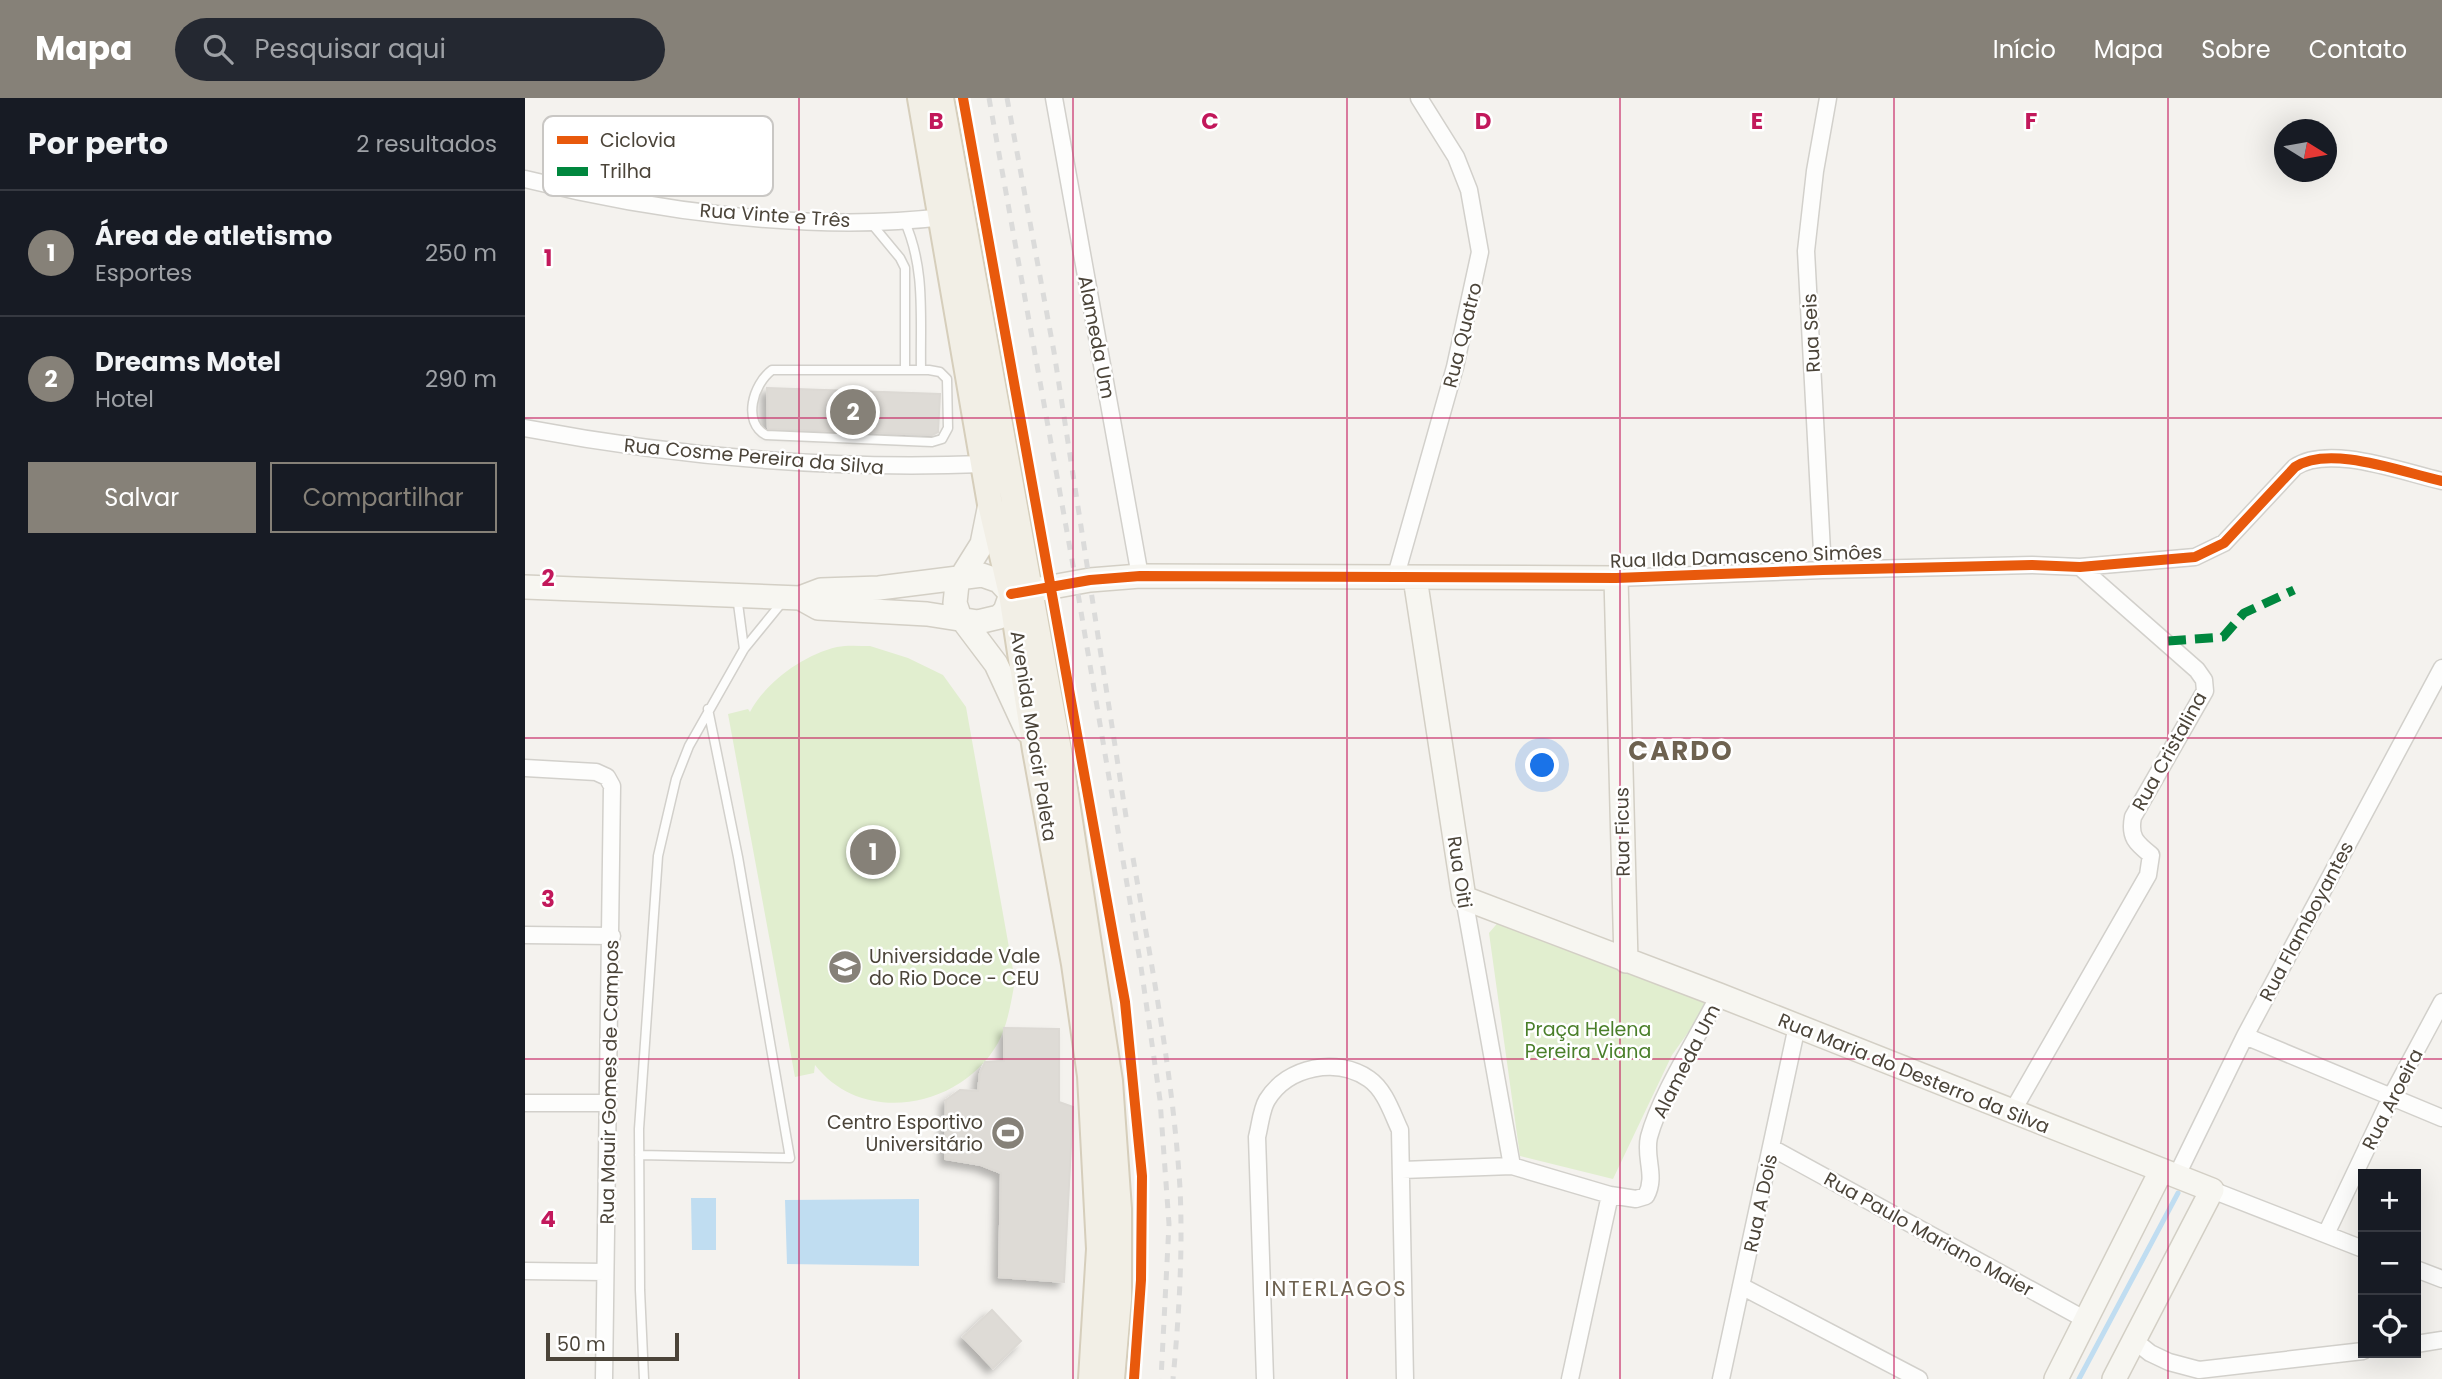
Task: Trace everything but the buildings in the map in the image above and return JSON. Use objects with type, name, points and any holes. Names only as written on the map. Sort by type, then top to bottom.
[{"type":"main road","name":"Avenida Moacir Paleta","points":[[920,98],[943,218],[990,504],[1020,592],[1035,750],[1074,964],[1090,1076],[1099,1249],[1091,1379]]},
{"type":"main road","name":"Avenida Moacir Paleta","points":[[941,98],[1020,592],[1082,883],[1116,1144],[1119,1298],[1112,1379]]},
{"type":"street","name":"Alameda Um","points":[[1054,98],[1140,576]]},
{"type":"street","name":"Rua Quatro","points":[[1405,578],[1480,253],[1469,190],[1456,157],[1419,98]]},
{"type":"street","name":"Rua Seis","points":[[1823,570],[1806,251],[1810,205],[1828,98]]},
{"type":"street","name":"Rua Vinte e Três","points":[[525,179],[543,183]]},
{"type":"street","name":"Rua Vinte e Três","points":[[612,196],[674,208],[795,220],[943,218]]},
{"type":"street","name":"Rua Cosme Pereira da Silva","points":[[525,428],[644,450],[829,465],[885,467],[984,464]]},
{"type":"street","name":"Rua Ilda Damasceno Simôes","points":[[1020,592],[1140,576],[1616,578],[2032,565],[2080,567],[2195,557],[2211,551],[2224,543],[2295,467],[2306,460],[2322,457],[2345,459],[2442,481]]},
{"type":"street","points":[[990,504],[982,544],[957,584],[955,603],[1007,683],[1035,750]]},
{"type":"street","name":"Rua Cristalina","points":[[2012,1112],[2148,875],[2151,855],[2133,838],[2133,817],[2206,691],[2204,680],[2197,670],[2080,567]]},
{"type":"street","points":[[525,587],[794,597],[821,590],[879,588],[963,577],[991,577],[1020,592],[999,617],[978,622],[927,614],[818,608],[794,597]]},
{"type":"street","name":"Rua Oiti","points":[[1405,578],[1512,1166]]},
{"type":"street","name":"Rua Ficus","points":[[1616,578],[1626,961]]},
{"type":"street","name":"Rua Flamboyantes","points":[[2169,1174],[2442,668]]},
{"type":"street","name":"Rua Mauir Gomes de Campos","points":[[525,768],[596,772],[607,777],[612,786],[604,1379]]},
{"type":"street","name":"Rua Maria do Desterro da Silva","points":[[1464,898],[1719,995],[2358,1247]]},
{"type":"street","points":[[525,935],[612,936]]},
{"type":"street","name":"Alameda Um","points":[[1402,1170],[1512,1166],[1610,1195],[1636,1199],[1646,1196],[1651,1187],[1648,1141],[1656,1117],[1719,995]]},
{"type":"street","name":"Rua Aroeira","points":[[2326,1234],[2391,1097],[2442,1002]]},
{"type":"street","name":"Rua A Dois","points":[[1721,1379],[1797,1026]]},
{"type":"street","points":[[2245,1036],[2442,1118]]},
{"type":"street","points":[[1265,1379],[1257,1137],[1266,1101],[1282,1083],[1308,1069],[1342,1067],[1369,1080],[1382,1093],[1400,1130],[1405,1379]]},
{"type":"street","points":[[525,1102],[607,1103]]},
{"type":"street","name":"Rua Paulo Mariano Maier","points":[[1772,1148],[2086,1320]]},
{"type":"street","points":[[2056,1379],[2086,1320],[2169,1174]]},
{"type":"street","points":[[2114,1379],[2212,1190]]},
{"type":"street","points":[[1570,1379],[1610,1195]]},
{"type":"street","points":[[525,1271],[605,1272]]},
{"type":"street","points":[[2421,1271],[2442,1279]]},
{"type":"street","points":[[1741,1286],[1919,1379]]},
{"type":"street","points":[[2135,1340],[2150,1353],[2198,1375],[2358,1352]]},
{"type":"street","points":[[2421,1343],[2442,1340]]},
{"type":"lane","points":[[904,220],[916,246],[920,268],[921,370]]},
{"type":"lane","points":[[869,221],[901,258],[905,268],[905,370]]},
{"type":"lane","points":[[772,370],[921,370],[940,372],[947,379],[948,428],[942,439],[932,442],[766,435],[757,430],[753,422],[756,390],[764,376],[772,370]]},
{"type":"lane","points":[[737,593],[744,649]]},
{"type":"lane","points":[[644,1379],[639,1154],[658,856],[676,779],[708,709],[744,649],[794,597]]},
{"type":"lane","points":[[639,1154],[790,1158],[738,857],[708,709]]},
{"type":"green space","points":[[870,646],[908,658],[943,675],[966,707],[1015,981],[1001,1036],[981,1065],[961,1083],[936,1095],[911,1102],[884,1102],[859,1097],[835,1085],[815,1065],[814,1073],[795,1077],[728,714],[748,709],[750,712],[776,680],[811,656],[837,647]]},
{"type":"green space","name":"Praça Helena Pereira Viana","points":[[1501,919],[1712,999],[1672,1055],[1613,1179],[1520,1156],[1489,933]]},
{"type":"water","points":[[691,1198],[716,1198],[716,1250],[692,1250]]},
{"type":"water","points":[[919,1199],[919,1266],[787,1264],[785,1200]]},
{"type":"waterway","points":[[2079,1379],[2178,1193]]},
{"type":"railway","points":[[989,98],[1076,582],[1141,967],[1160,1100],[1169,1224],[1161,1379]]},
{"type":"railway","points":[[1007,98],[1054,352],[1127,823]]},
{"type":"railway","points":[[1133,858],[1167,1064],[1177,1146],[1181,1236],[1173,1379]]},
{"type":"marked path","points":[[2168,641],[2223,637],[2244,613],[2294,590]]},
{"type":"cycle path","points":[[963,98],[1125,1002],[1142,1176],[1141,1280],[1134,1379]]},
{"type":"cycle path","points":[[1011,594],[1090,580],[1140,576],[1616,578],[2032,565],[2080,567],[2195,557],[2224,543],[2295,467],[2309,461],[2327,458],[2366,462],[2442,481]]},
{"type":"place","name":"Dreams Motel","points":[[853,412]]},
{"type":"place","name":"Área de atletismo","points":[[873,852]]},
{"type":"place","name":"Universidade Vale do Rio Doce - CEU","points":[[845,967]]},
{"type":"place","name":"Centro Esportivo Universitário","points":[[1008,1133]]},
{"type":"district","name":"CARDO","points":[[1681,751]]},
{"type":"district","name":"INTERLAGOS","points":[[1336,1289]]}]
